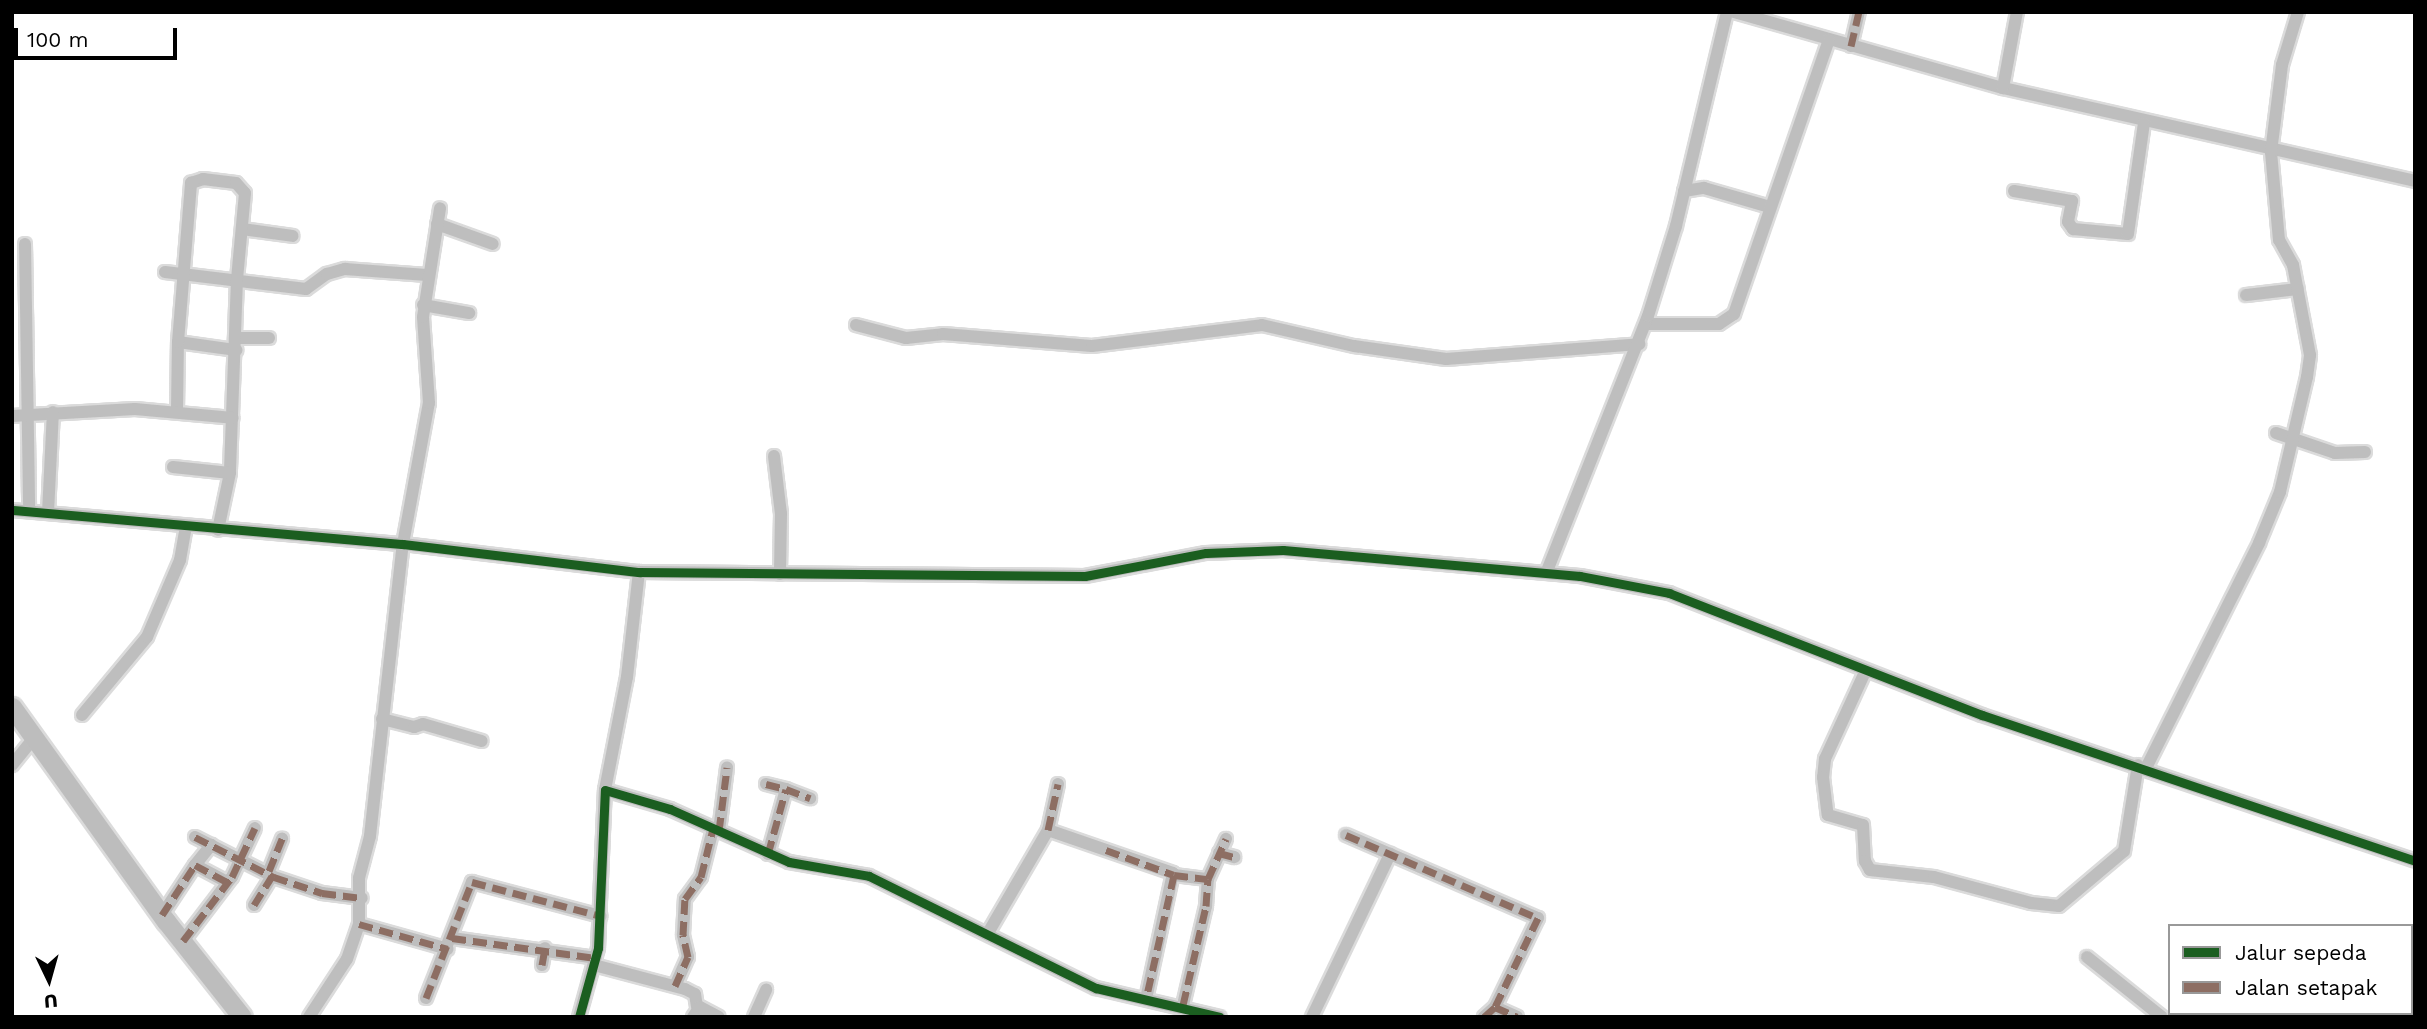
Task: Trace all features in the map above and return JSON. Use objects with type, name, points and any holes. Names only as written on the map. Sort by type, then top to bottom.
[{"type":"main road","points":[[15,714],[162,915],[242,1017]]},
{"type":"street","points":[[1547,571],[1646,324],[1684,191],[1727,12]]},
{"type":"street","points":[[1734,12],[2003,88],[2270,152],[2415,181]]},
{"type":"street","points":[[1851,46],[1859,12]]},
{"type":"street","points":[[2003,88],[2017,12]]},
{"type":"street","points":[[1865,672],[1825,760],[1823,777],[1828,815],[1863,825],[1865,861],[1870,870],[1934,877],[2031,903],[2059,906],[2124,851],[2142,766],[2240,589],[2280,492],[2310,355],[2293,265],[2279,240],[2270,152],[2282,65],[2298,12]]},
{"type":"street","points":[[1646,324],[1695,327],[1731,319],[1802,125],[1829,40]]},
{"type":"street","points":[[2014,191],[2072,201],[2072,229],[2128,234],[2133,223],[2144,122]]},
{"type":"street","points":[[177,410],[178,342],[195,179],[242,187],[230,473],[218,530]]},
{"type":"street","points":[[1684,191],[1704,188],[1770,207]]},
{"type":"street","points":[[309,1017],[347,959],[359,924],[362,898],[359,878],[370,836],[403,544],[429,403],[423,304],[440,208]]},
{"type":"street","points":[[437,224],[493,244]]},
{"type":"street","points":[[242,229],[293,236]]},
{"type":"street","points":[[25,244],[19,415],[29,512]]},
{"type":"street","points":[[165,272],[306,289],[327,274],[345,269],[427,275]]},
{"type":"street","points":[[2246,295],[2298,289]]},
{"type":"street","points":[[423,304],[469,313]]},
{"type":"street","points":[[856,326],[904,338],[943,334],[1092,346],[1262,325],[1354,346],[1446,359],[1639,344]]},
{"type":"street","points":[[178,342],[237,344],[270,338]]},
{"type":"street","points":[[19,415],[177,410],[233,418]]},
{"type":"street","points":[[48,513],[53,412]]},
{"type":"street","points":[[2276,433],[2340,454],[2365,452]]},
{"type":"street","points":[[774,456],[781,514],[780,574]]},
{"type":"street","points":[[173,467],[230,473]]},
{"type":"street","points":[[12,510],[403,544],[639,572],[1085,576],[1211,553],[1283,550],[1364,554],[1396,560],[1547,571],[1669,593],[1865,672],[2415,861]]},
{"type":"street","points":[[82,715],[147,637],[180,560],[186,527]]},
{"type":"street","points":[[579,1017],[595,961],[601,916],[605,790],[627,677],[639,572]]},
{"type":"street","points":[[382,719],[415,727],[423,724],[482,741]]},
{"type":"street","points":[[12,765],[34,738]]},
{"type":"street","points":[[675,986],[688,957],[685,899],[701,877],[716,830],[727,768]]},
{"type":"street","points":[[766,784],[810,798]]},
{"type":"street","points":[[988,933],[1048,830],[1058,784]]},
{"type":"street","points":[[768,854],[786,789]]},
{"type":"street","points":[[605,790],[670,809],[768,854],[869,876],[1096,988],[1183,1005],[1220,1017]]},
{"type":"street","points":[[183,942],[242,859],[255,828]]},
{"type":"street","points":[[1048,830],[1174,875],[1208,879]]},
{"type":"street","points":[[1346,835],[1538,918],[1495,1007],[1484,1017]]},
{"type":"street","points":[[195,837],[270,873],[322,892],[362,898]]},
{"type":"street","points":[[254,905],[270,873],[282,838]]},
{"type":"street","points":[[1183,1005],[1206,906],[1208,879],[1226,839]]},
{"type":"street","points":[[162,915],[211,845]]},
{"type":"street","points":[[1219,853],[1234,858]]},
{"type":"street","points":[[1312,1017],[1390,854]]},
{"type":"street","points":[[195,865],[227,882]]},
{"type":"street","points":[[1146,999],[1174,875]]},
{"type":"street","points":[[426,998],[474,881],[601,916]]},
{"type":"street","points":[[359,924],[450,943],[545,948],[694,993],[695,1012],[719,1017]]},
{"type":"street","points":[[542,965],[545,948]]},
{"type":"street","points":[[2087,957],[2162,1017]]},
{"type":"street","points":[[754,1017],[766,990]]},
{"type":"street","points":[[1495,1007],[1517,1017]]},
{"type":"marked path","points":[[1851,46],[1859,12]]},
{"type":"marked path","points":[[719,831],[727,768]]},
{"type":"marked path","points":[[766,784],[786,789]]},
{"type":"marked path","points":[[1048,830],[1058,784]]},
{"type":"marked path","points":[[768,854],[786,789],[810,798]]},
{"type":"marked path","points":[[183,941],[232,877],[255,828]]},
{"type":"marked path","points":[[675,986],[688,957],[683,935],[685,899],[701,877],[713,829]]},
{"type":"marked path","points":[[1346,835],[1538,918],[1495,1007],[1484,1017]]},
{"type":"marked path","points":[[195,837],[274,877],[322,893],[362,898]]},
{"type":"marked path","points":[[269,871],[282,838]]},
{"type":"marked path","points":[[1174,875],[1208,879],[1226,839]]},
{"type":"marked path","points":[[1106,850],[1174,875],[1146,999]]},
{"type":"marked path","points":[[1219,853],[1234,857]]},
{"type":"marked path","points":[[162,915],[195,865],[227,882]]},
{"type":"marked path","points":[[254,905],[272,876]]},
{"type":"marked path","points":[[1183,1005],[1206,906],[1208,879]]},
{"type":"marked path","points":[[426,998],[472,882],[601,916]]},
{"type":"marked path","points":[[359,924],[448,949]]},
{"type":"marked path","points":[[452,938],[596,958]]},
{"type":"marked path","points":[[542,965],[545,948]]},
{"type":"marked path","points":[[1495,1007],[1517,1017]]},
{"type":"cycle path","points":[[12,510],[403,544],[639,572],[1085,576],[1206,553],[1283,550],[1580,576],[1669,593],[1982,715],[2415,861]]},
{"type":"cycle path","points":[[579,1017],[598,948],[605,790],[670,809],[789,862],[869,876],[1096,988],[1220,1017]]}]
